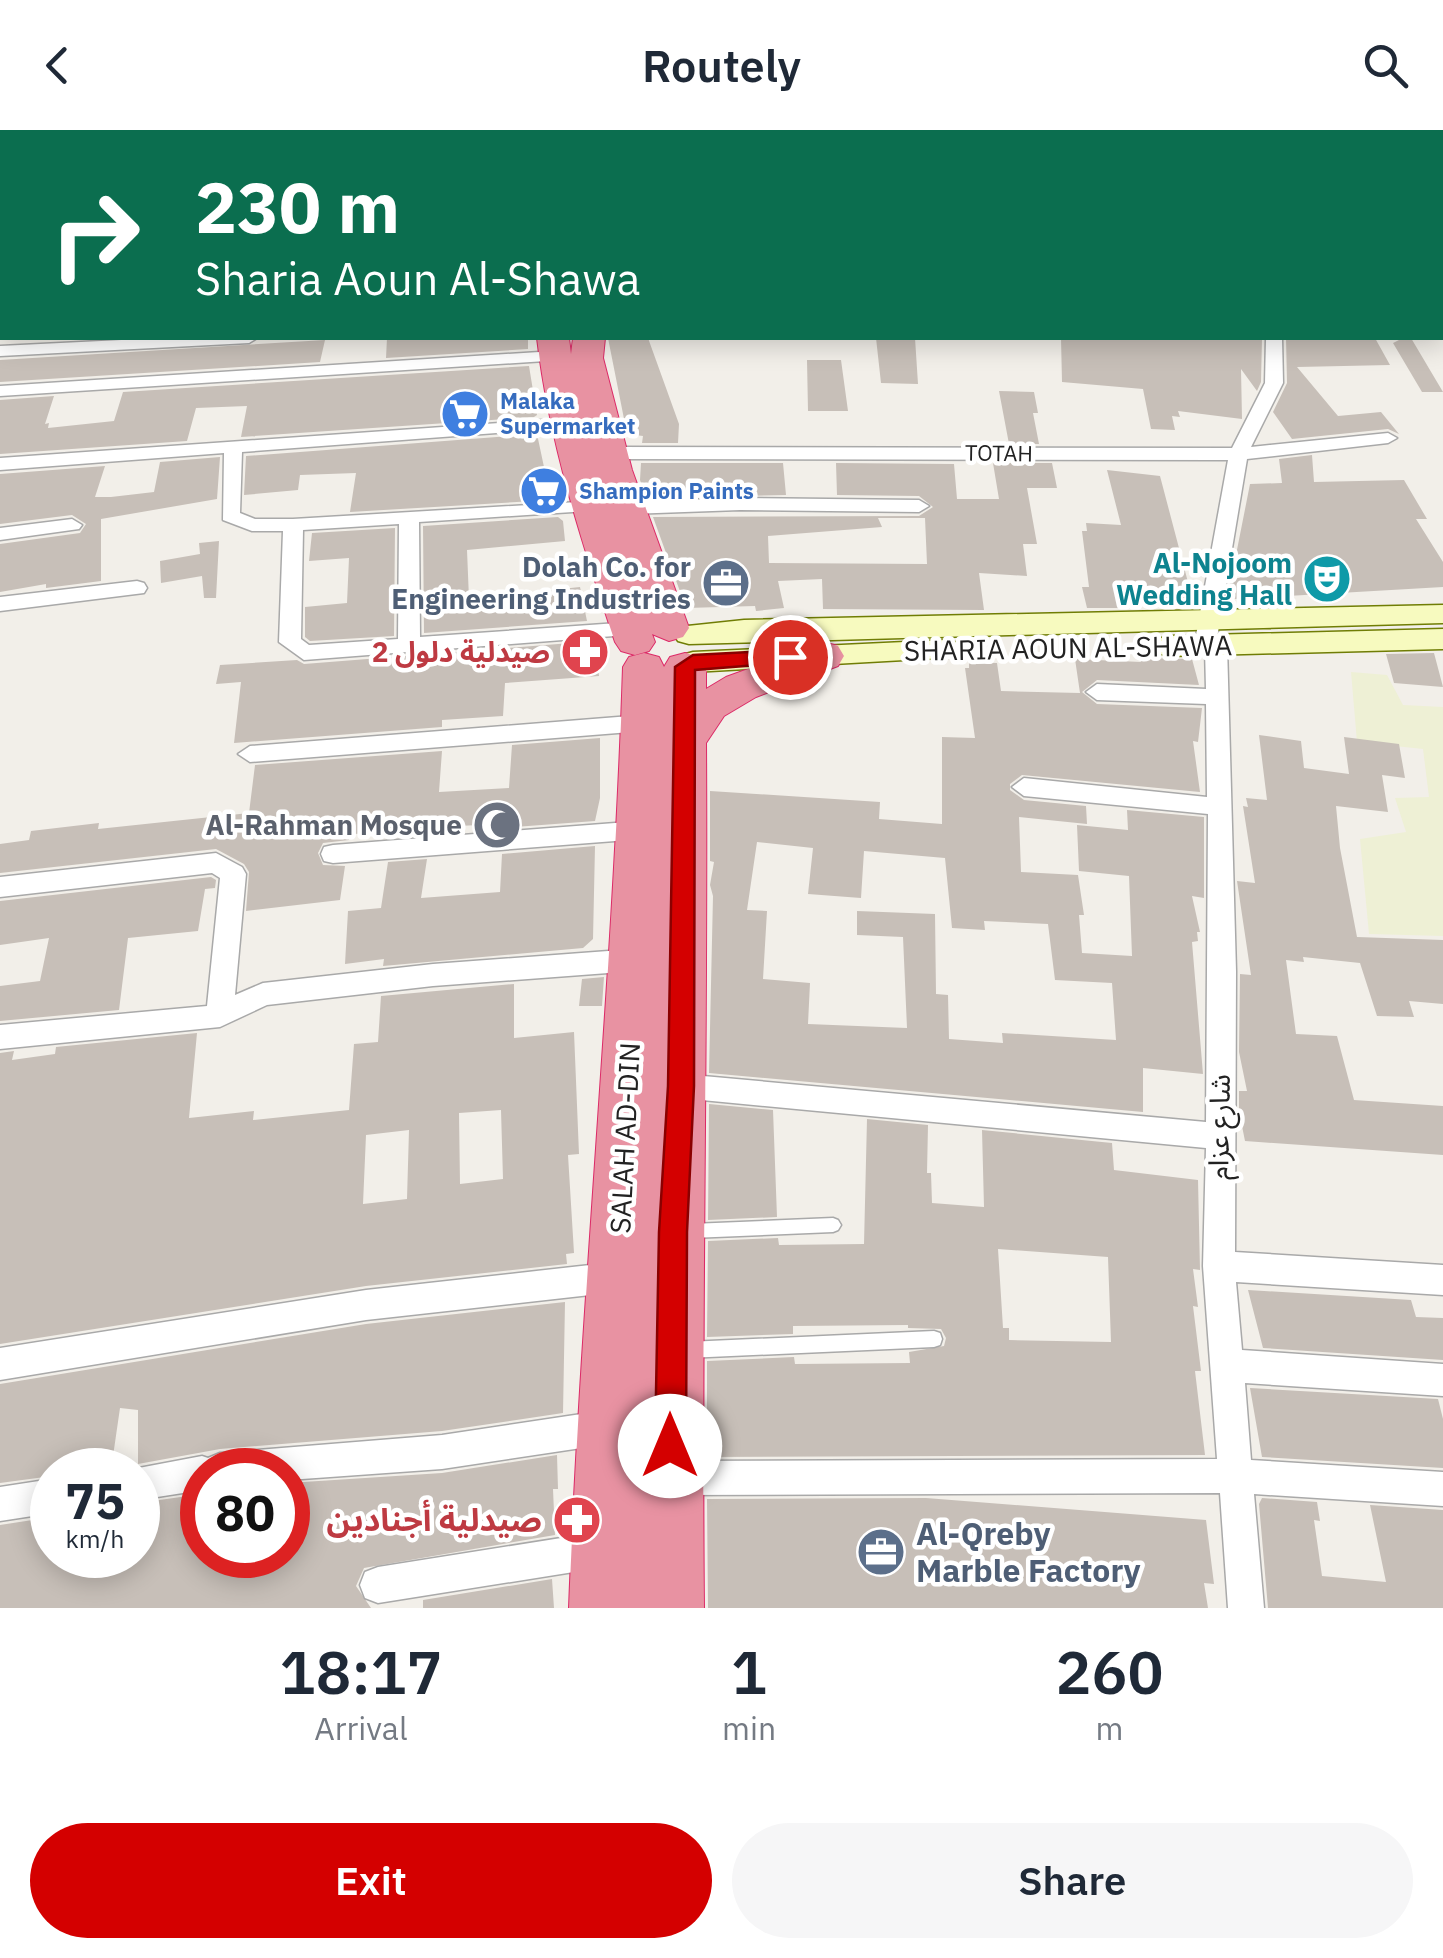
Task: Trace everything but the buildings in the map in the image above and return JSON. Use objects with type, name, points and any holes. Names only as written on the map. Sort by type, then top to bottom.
[{"type":"highway","name":"SALAH AD-DIN","points":[[588,340],[587,358],[610,453],[629,508],[664,647],[663,732],[681,1086],[670,1351],[670,1608]]},
{"type":"highway","name":"SALAH AD-DIN","points":[[554,347],[588,505],[664,647]]},
{"type":"highway","points":[[663,732],[742,687],[823,656]]},
{"type":"highway","name":"SALAH AD-DIN","points":[[604,1608],[608,1427],[641,830],[663,732]]},
{"type":"main road","name":"SHARIA AOUN AL-SHAWA","points":[[664,647],[823,656],[1210,637],[1443,614]]},
{"type":"main road","name":"SHARIA AOUN AL-SHAWA","points":[[664,647],[744,630],[1443,639]]},
{"type":"street","points":[[0,352],[213,340]]},
{"type":"street","name":"شارع عزام","points":[[1246,1608],[1219,1266],[1218,1136],[1224,971],[1222,807],[1210,637],[1238,454],[1274,383],[1274,340]]},
{"type":"street","points":[[0,392],[554,347]]},
{"type":"street","points":[[0,464],[572,423]]},
{"type":"street","name":"TOTAH","points":[[610,453],[1238,454],[1388,438]]},
{"type":"street","points":[[233,450],[230,516],[252,525],[588,505]]},
{"type":"street","points":[[629,508],[740,504],[918,506]]},
{"type":"street","points":[[409,515],[409,645]]},
{"type":"street","points":[[0,534],[72,525]]},
{"type":"street","points":[[293,525],[290,642],[304,653],[409,645],[664,647]]},
{"type":"street","points":[[0,604],[137,588]]},
{"type":"street","points":[[1097,692],[1216,698]]},
{"type":"street","points":[[250,754],[663,732]]},
{"type":"street","points":[[1024,787],[1222,807]]},
{"type":"street","points":[[333,854],[641,830]]},
{"type":"street","points":[[0,888],[216,864],[227,868],[233,874],[220,1016]]},
{"type":"street","points":[[0,1037],[220,1016],[263,994],[433,975],[636,960]]},
{"type":"street","points":[[681,1086],[1218,1136]]},
{"type":"street","points":[[1219,1266],[1443,1280]]},
{"type":"street","points":[[0,1364],[366,1305],[617,1277]]},
{"type":"street","points":[[1225,1365],[1443,1380]]},
{"type":"street","points":[[310,1461],[442,1452],[608,1427]]},
{"type":"street","points":[[670,1478],[1237,1476],[1443,1489]]},
{"type":"street","points":[[0,1504],[30,1499]]},
{"type":"street","points":[[378,1585],[606,1551]]},
{"type":"lane","points":[[673,1232],[833,1225]]},
{"type":"lane","points":[[670,1351],[934,1339]]},
{"type":"green space","points":[[1351,672],[1387,675],[1403,705],[1443,707],[1443,936],[1369,934],[1360,839],[1406,832],[1395,798],[1429,797],[1423,749],[1357,742]]},
{"type":"place","name":"Malaka Supermarket","points":[[465,414]]},
{"type":"place","name":"Shampion Paints","points":[[544,491]]},
{"type":"place","name":"Al-Nojoom Wedding Hall","points":[[1327,579]]},
{"type":"place","name":"Dolah Co. for Engineering Industries","points":[[726,583]]},
{"type":"place","name":"صيدلية دلول 2","points":[[585,652]]},
{"type":"place","name":"Al-Rahman Mosque","points":[[497,825]]},
{"type":"place","name":"صيدلية أجنادين","points":[[577,1520]]},
{"type":"place","name":"Al-Qreby Marble Factory","points":[[881,1552]]},
{"type":"route","points":[[670,1446],[673,1232],[681,1086],[685,667],[693,662],[790,657]]}]
